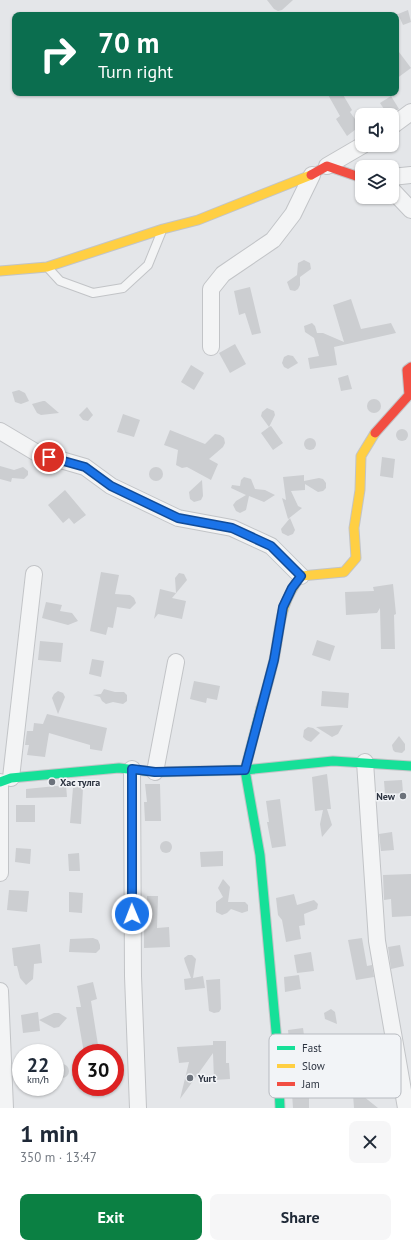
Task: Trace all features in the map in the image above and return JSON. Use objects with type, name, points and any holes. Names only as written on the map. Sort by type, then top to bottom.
[{"type":"street","points":[[399,121],[411,112]]},
{"type":"street","points":[[0,271],[47,267],[162,229],[198,220],[312,175],[355,150]]},
{"type":"street","points":[[327,166],[355,176]]},
{"type":"street","points":[[210,347],[211,289],[223,274],[273,240],[293,214],[312,175]]},
{"type":"street","points":[[399,176],[411,175]]},
{"type":"street","points":[[399,197],[411,210]]},
{"type":"street","points":[[276,1034],[260,855],[245,770],[274,660],[283,607],[292,588],[301,576],[344,572],[356,558],[354,528],[360,490],[360,456],[378,428],[409,396],[407,370],[411,367]]},
{"type":"street","points":[[0,431],[37,453],[85,467],[111,486],[178,518],[232,528],[271,546],[301,576]]},
{"type":"street","points":[[0,873],[4,781],[34,574]]},
{"type":"street","points":[[155,772],[176,662]]},
{"type":"street","points":[[4,781],[119,768],[155,772],[245,770],[333,761],[411,766]]},
{"type":"street","points":[[365,762],[377,941],[393,1034]]},
{"type":"street","points":[[132,769],[133,960],[138,1108]]},
{"type":"street","points":[[0,991],[5,1108]]},
{"type":"street","points":[[401,1079],[406,1108]]},
{"type":"street","points":[[280,1098],[280,1108]]},
{"type":"lane","points":[[47,267],[60,281],[93,293],[123,288],[148,264],[162,229]]},
{"type":"building","points":[[267,0],[293,0],[282,10],[278,11],[274,9]]},
{"type":"building","points":[[408,10],[411,22],[403,25],[399,14]]},
{"type":"building","points":[[399,52],[411,68],[399,77]]},
{"type":"building","points":[[329,96],[344,96],[352,110],[350,112],[355,119],[355,130],[347,136],[336,119],[340,116]]},
{"type":"building","points":[[391,96],[398,108],[383,108],[380,103]]},
{"type":"building","points":[[304,260],[310,263],[311,269],[300,277],[300,285],[298,289],[295,291],[290,290],[287,282],[297,275],[298,263]]},
{"type":"building","points":[[250,287],[261,333],[252,335],[245,313],[239,315],[234,291]]},
{"type":"building","points":[[351,299],[361,329],[391,323],[396,333],[334,347],[337,365],[310,369],[308,358],[319,356],[314,338],[305,332],[304,326],[312,323],[315,326],[317,333],[323,333],[344,342],[333,305]]},
{"type":"building","points":[[235,344],[246,364],[230,373],[219,353]]},
{"type":"building","points":[[288,355],[293,356],[298,363],[288,369],[284,367],[282,363],[284,357]]},
{"type":"building","points":[[191,365],[204,373],[194,390],[181,382]]},
{"type":"building","points":[[348,375],[352,389],[341,391],[338,378]]},
{"type":"building","points":[[19,390],[25,393],[29,401],[21,404],[15,402],[12,392]]},
{"type":"building","points":[[374,399],[379,401],[381,406],[379,411],[374,413],[369,411],[367,406],[369,401]]},
{"type":"building","points":[[43,401],[59,413],[41,415],[37,413],[32,404]]},
{"type":"building","points":[[87,407],[93,415],[88,421],[83,420],[79,415]]},
{"type":"building","points":[[267,408],[274,411],[275,415],[269,427],[261,416],[262,412]]},
{"type":"building","points":[[123,414],[140,420],[134,437],[117,432]]},
{"type":"building","points":[[271,426],[283,443],[273,450],[261,433]]},
{"type":"building","points":[[400,429],[404,429],[408,435],[404,441],[400,441],[396,437],[396,433]]},
{"type":"building","points":[[170,430],[205,444],[215,434],[224,438],[225,443],[223,447],[209,459],[218,464],[211,480],[187,467],[182,468],[176,465],[178,450],[164,445]]},
{"type":"building","points":[[312,438],[315,439],[315,449],[308,450],[305,449],[304,442],[305,439]]},
{"type":"building","points":[[382,457],[395,459],[393,478],[380,476]]},
{"type":"building","points":[[0,466],[14,470],[23,467],[28,471],[28,475],[24,479],[12,478],[11,482],[0,479]]},
{"type":"building","points":[[156,467],[161,469],[163,474],[161,479],[156,481],[151,479],[149,474],[151,469]]},
{"type":"building","points":[[304,475],[304,481],[319,478],[323,479],[326,483],[326,488],[323,491],[318,492],[305,484],[305,490],[291,491],[298,506],[302,508],[288,519],[282,498],[286,500],[283,477]]},
{"type":"building","points":[[244,477],[251,479],[255,489],[265,490],[275,495],[264,502],[249,496],[246,510],[240,513],[236,511],[233,505],[236,501],[246,495],[231,488],[232,485],[240,486],[241,480]]},
{"type":"building","points":[[202,480],[203,496],[201,500],[194,502],[190,499],[189,492]]},
{"type":"building","points":[[65,490],[86,515],[74,524],[69,518],[63,523],[48,505]]},
{"type":"building","points":[[290,518],[295,530],[293,534],[288,536],[282,533],[281,529]]},
{"type":"building","points":[[101,572],[119,575],[115,594],[130,595],[134,598],[136,603],[130,609],[117,607],[113,628],[108,627],[106,635],[90,631]]},
{"type":"building","points":[[179,573],[184,574],[187,580],[172,598],[186,601],[182,619],[158,614],[154,619],[160,589],[176,593],[175,578]]},
{"type":"building","points":[[393,584],[396,614],[394,615],[395,649],[381,649],[380,608],[377,613],[346,615],[345,592],[374,591],[373,587]]},
{"type":"building","points":[[46,602],[62,605],[60,611],[72,613],[78,621],[68,625],[42,618]]},
{"type":"building","points":[[317,640],[335,646],[330,661],[312,655]]},
{"type":"building","points":[[40,641],[63,643],[61,662],[38,660]]},
{"type":"building","points":[[92,659],[104,661],[101,677],[89,674]]},
{"type":"building","points":[[194,681],[220,686],[217,700],[207,698],[206,703],[190,699]]},
{"type":"building","points":[[104,689],[115,692],[124,692],[127,695],[127,701],[123,704],[113,702],[106,704],[100,697],[93,695],[101,694]]},
{"type":"building","points":[[58,691],[63,693],[65,697],[58,714],[52,698]]},
{"type":"building","points":[[322,691],[349,693],[348,708],[321,706]]},
{"type":"building","points":[[47,714],[107,728],[102,751],[90,749],[90,745],[49,733],[45,757],[27,755],[29,745],[25,745],[27,731],[33,731],[34,723],[43,724]]},
{"type":"building","points":[[343,725],[338,734],[332,737],[316,727]]},
{"type":"building","points":[[308,727],[313,728],[320,733],[311,742],[303,737],[304,730]]},
{"type":"building","points":[[399,736],[405,744],[405,750],[402,753],[395,752],[392,745]]},
{"type":"building","points":[[327,774],[331,809],[327,809],[332,825],[322,837],[320,824],[323,810],[315,811],[312,777]]},
{"type":"building","points":[[402,780],[403,793],[385,794],[384,781]]},
{"type":"building","points":[[145,784],[160,784],[161,821],[145,821],[144,802],[147,802]]},
{"type":"building","points":[[66,785],[67,797],[26,798],[26,789]]},
{"type":"building","points":[[73,788],[83,788],[81,824],[70,823]]},
{"type":"building","points":[[280,799],[286,846],[272,848],[267,822],[269,822],[266,801]]},
{"type":"building","points":[[16,805],[35,805],[35,822],[16,822]]},
{"type":"building","points":[[392,832],[394,850],[381,851],[379,834]]},
{"type":"building","points":[[166,841],[170,843],[172,847],[170,851],[166,853],[162,851],[160,847],[162,843]]},
{"type":"building","points":[[16,848],[31,849],[30,864],[15,862]]},
{"type":"building","points":[[223,851],[223,866],[201,867],[200,852]]},
{"type":"building","points":[[79,853],[80,871],[69,871],[68,854]]},
{"type":"building","points":[[411,874],[411,916],[392,917],[391,899],[384,900],[383,875]]},
{"type":"building","points":[[223,879],[230,887],[228,902],[245,902],[248,905],[248,911],[242,913],[231,909],[222,915],[216,912],[216,902],[223,897],[218,888]]},
{"type":"building","points":[[9,890],[29,891],[27,912],[7,910]]},
{"type":"building","points":[[69,892],[83,893],[82,913],[69,912]]},
{"type":"building","points":[[294,894],[297,905],[314,900],[318,904],[317,909],[304,914],[305,925],[299,926],[301,939],[286,942],[282,920],[278,915],[276,898]]},
{"type":"building","points":[[147,896],[158,896],[157,928],[169,927],[170,947],[144,948]]},
{"type":"building","points":[[93,938],[98,940],[100,945],[100,949],[96,953],[69,952],[70,939]]},
{"type":"building","points":[[362,938],[367,966],[372,965],[374,977],[356,980],[348,940]]},
{"type":"building","points":[[40,944],[42,963],[34,964],[33,979],[26,985],[20,978],[17,966],[14,966],[12,948]]},
{"type":"building","points":[[400,945],[404,966],[391,969],[388,947]]},
{"type":"building","points":[[311,952],[314,971],[297,973],[294,955]]},
{"type":"building","points":[[188,955],[192,955],[196,959],[193,978],[203,976],[205,988],[185,990],[184,979],[191,978],[184,958]]},
{"type":"building","points":[[299,975],[301,989],[285,992],[284,977]]},
{"type":"building","points":[[220,979],[221,1009],[219,1012],[214,1013],[209,1011],[206,980]]},
{"type":"building","points":[[93,982],[97,999],[91,1001],[98,1044],[82,1044],[76,1007],[81,1007],[77,986]]},
{"type":"building","points":[[331,1009],[335,1012],[337,1024],[325,1019],[324,1013]]},
{"type":"building","points":[[38,1012],[40,1031],[23,1033],[21,1015]]},
{"type":"building","points":[[54,1013],[59,1013],[67,1018],[59,1027],[54,1028],[39,1020]]},
{"type":"building","points":[[303,1028],[304,1034],[288,1034],[288,1030]]},
{"type":"building","points":[[213,1041],[226,1041],[226,1063],[229,1063],[230,1079],[214,1080],[213,1053],[180,1099],[189,1062],[179,1063],[177,1047],[213,1045]]},
{"type":"building","points":[[64,1064],[69,1068],[69,1074],[64,1078]]},
{"type":"building","points":[[292,1098],[309,1098],[309,1108],[293,1108]]},
{"type":"building","points":[[353,1098],[366,1098],[378,1108],[354,1108]]},
{"type":"traffic: fast","points":[[261,708],[245,770],[260,855],[276,1034]]},
{"type":"traffic: fast","points":[[0,782],[11,778],[119,768],[155,772],[245,770],[333,761],[411,766]]},
{"type":"traffic: fast","points":[[280,1098],[280,1108]]},
{"type":"traffic: slow","points":[[0,271],[47,267],[163,229],[198,220],[311,175]]},
{"type":"traffic: slow","points":[[261,708],[274,660],[284,607],[294,587],[301,576],[344,572],[356,558],[354,528],[360,490],[361,456],[375,433]]},
{"type":"traffic: jam","points":[[311,175],[327,166],[355,176]]},
{"type":"traffic: jam","points":[[375,433],[409,395],[407,370],[411,367]]},
{"type":"place","name":"Хас тулга","points":[[52,782]]},
{"type":"place","name":"New","points":[[403,796]]},
{"type":"place","name":"Yurt","points":[[190,1078]]},
{"type":"route","points":[[49,457],[85,467],[111,486],[178,518],[232,528],[271,546],[301,576],[292,588],[283,607],[274,660],[245,770],[155,772],[132,769],[132,914]]}]
